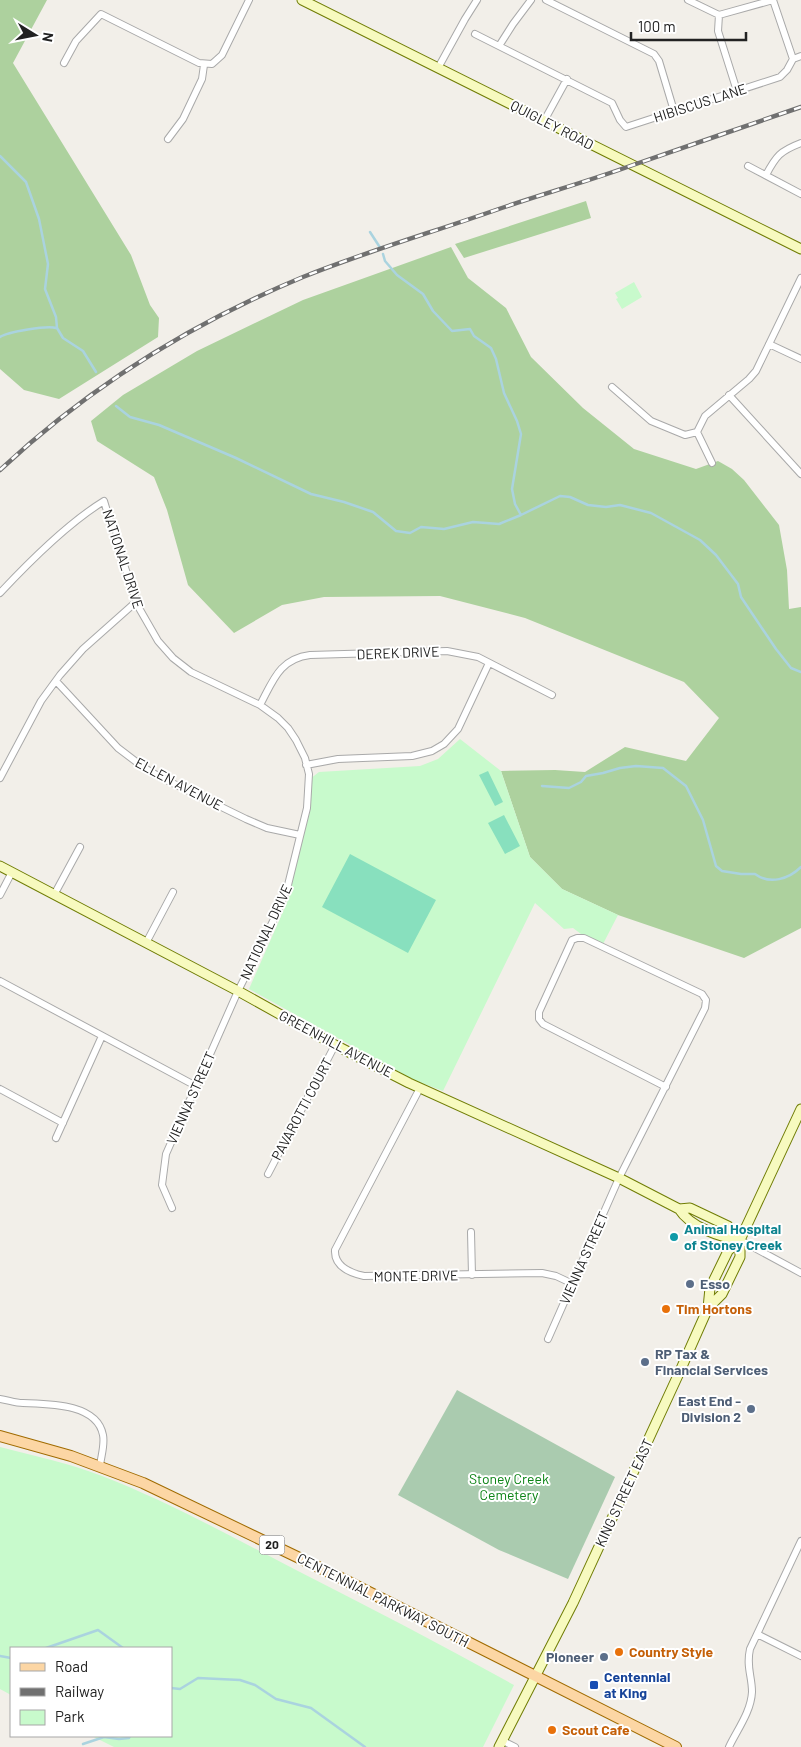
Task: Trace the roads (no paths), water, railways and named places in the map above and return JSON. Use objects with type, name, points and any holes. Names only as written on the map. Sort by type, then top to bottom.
[{"type":"main road","name":"CENTENNIAL PARKWAY SOUTH","points":[[0,1436],[100,1466],[143,1483],[339,1577],[676,1747]]},
{"type":"street","points":[[64,63],[76,41],[102,14],[204,65],[212,64],[221,57],[250,0]]},
{"type":"street","name":"QUIGLEY ROAD","points":[[302,0],[801,250]]},
{"type":"street","points":[[438,68],[477,0]]},
{"type":"street","points":[[499,46],[531,0]]},
{"type":"street","points":[[546,0],[654,54],[659,61],[674,111]]},
{"type":"street","points":[[688,0],[719,15],[773,0],[793,59],[801,56]]},
{"type":"street","points":[[719,15],[718,31],[737,91]]},
{"type":"street","name":"HIBISCUS LANE","points":[[475,34],[566,78],[612,103],[620,120],[626,126],[780,77],[787,70],[793,59]]},
{"type":"street","points":[[168,139],[183,119],[202,79],[204,65]]},
{"type":"street","points":[[544,121],[566,78]]},
{"type":"street","points":[[766,175],[775,158],[781,152],[801,143]]},
{"type":"street","points":[[748,166],[801,194]]},
{"type":"street","points":[[697,432],[705,416],[756,371],[801,278]]},
{"type":"street","points":[[769,344],[801,359]]},
{"type":"street","points":[[612,387],[651,421],[685,434],[697,432]]},
{"type":"street","points":[[729,395],[801,474]]},
{"type":"street","points":[[697,432],[712,463]]},
{"type":"street","name":"NATIONAL DRIVE","points":[[0,593],[16,576],[86,513],[104,501],[110,521],[116,531],[121,556],[136,601],[153,634],[173,658],[191,672],[260,705],[278,718],[288,728],[303,753],[309,774],[310,791],[287,889],[238,991]]},
{"type":"street","points":[[0,778],[41,701],[56,681],[83,649],[136,601]]},
{"type":"street","name":"DEREK DRIVE","points":[[260,705],[277,672],[286,663],[301,656],[447,651],[478,657],[490,662],[552,695]]},
{"type":"street","points":[[306,765],[338,759],[412,756],[432,751],[444,744],[458,729],[490,662]]},
{"type":"street","name":"ELLEN AVENUE","points":[[56,681],[118,748],[143,767],[246,819],[267,828],[300,836]]},
{"type":"street","points":[[54,895],[80,847]]},
{"type":"street","name":"GREENHILL AVENUE","points":[[0,866],[238,991],[335,1045],[420,1088],[619,1178],[679,1209],[690,1208],[728,1226],[740,1240]]},
{"type":"street","points":[[0,894],[12,872]]},
{"type":"street","points":[[146,943],[173,892]]},
{"type":"street","name":"VIENNA STREET","points":[[548,1339],[619,1178],[666,1087],[705,1008],[706,1000],[702,994],[584,938],[572,940],[539,1012],[543,1024],[666,1087]]},
{"type":"street","points":[[0,981],[196,1086]]},
{"type":"street","name":"VIENNA STREET","points":[[172,1208],[162,1185],[166,1154],[238,991]]},
{"type":"street","points":[[56,1138],[102,1036]]},
{"type":"street","name":"PAVAROTTI COURT","points":[[268,1174],[335,1045]]},
{"type":"street","name":"MONTE DRIVE","points":[[420,1088],[335,1250],[338,1264],[345,1270],[364,1276],[542,1273],[556,1276],[573,1284]]},
{"type":"street","points":[[0,1089],[63,1123]]},
{"type":"street","name":"KING STREET EAST","points":[[501,1744],[573,1604],[708,1308],[710,1288],[728,1251],[740,1240],[801,1109]]},
{"type":"street","points":[[471,1232],[472,1275]]},
{"type":"street","points":[[740,1240],[801,1273]]},
{"type":"street","name":"KING STREET EAST","points":[[708,1308],[722,1294],[733,1272],[740,1257],[740,1240]]},
{"type":"street","points":[[0,1399],[73,1408],[90,1415],[97,1422],[103,1434],[104,1443],[100,1466]]},
{"type":"street","points":[[729,1747],[743,1721],[751,1700],[752,1691],[748,1660],[750,1649],[800,1546]]},
{"type":"street","points":[[757,1634],[801,1656]]},
{"type":"street","points":[[501,1744],[515,1747]]},
{"type":"waterway","points":[[0,156],[26,182],[39,219],[48,264],[45,289],[56,317],[57,328],[63,338],[83,351],[96,372]]},
{"type":"waterway","points":[[370,232],[381,249]]},
{"type":"waterway","points":[[383,254],[385,261],[397,275],[423,294],[433,311],[452,331],[470,329],[474,336],[491,348],[496,359],[504,393],[521,434],[512,489],[515,504],[521,515]]},
{"type":"waterway","points":[[0,337],[11,333],[45,327],[56,328]]},
{"type":"waterway","points":[[116,406],[130,417],[159,425],[236,458],[311,494],[344,502],[373,512],[396,531],[410,533],[421,527],[444,529],[473,522],[499,524],[560,496],[570,497],[588,505],[606,507],[620,505],[651,513],[700,540],[716,555],[738,584],[741,597],[776,649],[791,668],[801,672]]},
{"type":"waterway","points":[[542,786],[569,788],[581,782],[586,776],[620,768],[636,766],[663,768],[686,786],[703,820],[716,866],[722,871],[755,874],[773,880],[791,875],[801,867]]},
{"type":"waterway","points":[[49,1647],[98,1630],[122,1647]]},
{"type":"waterway","points":[[0,1656],[10,1658]]},
{"type":"waterway","points":[[172,1688],[180,1689],[198,1678],[240,1680],[255,1685],[276,1699],[311,1708],[365,1747]]},
{"type":"waterway","points":[[83,1744],[104,1737]]},
{"type":"waterway","points":[[104,1737],[119,1739],[130,1737]]},
{"type":"railway","points":[[0,470],[34,440],[105,385],[182,337],[262,295],[303,277],[374,251],[801,107]]},
{"type":"place","name":"Animal Hospital of Stoney Creek","points":[[674,1237]]},
{"type":"place","name":"Esso","points":[[690,1284]]},
{"type":"place","name":"Tim Hortons","points":[[666,1309]]},
{"type":"place","name":"RP Tax & Financial Services","points":[[645,1362]]},
{"type":"place","name":"East End - Division 2","points":[[751,1409]]},
{"type":"place","name":"Country Style","points":[[619,1652]]},
{"type":"place","name":"Pioneer","points":[[604,1657]]},
{"type":"place","name":"Centennial at King","points":[[594,1685]]},
{"type":"place","name":"Scout Cafe","points":[[552,1730]]},
{"type":"park label","name":"Stoney Creek Cemetery","points":[[509,1488]]}]
